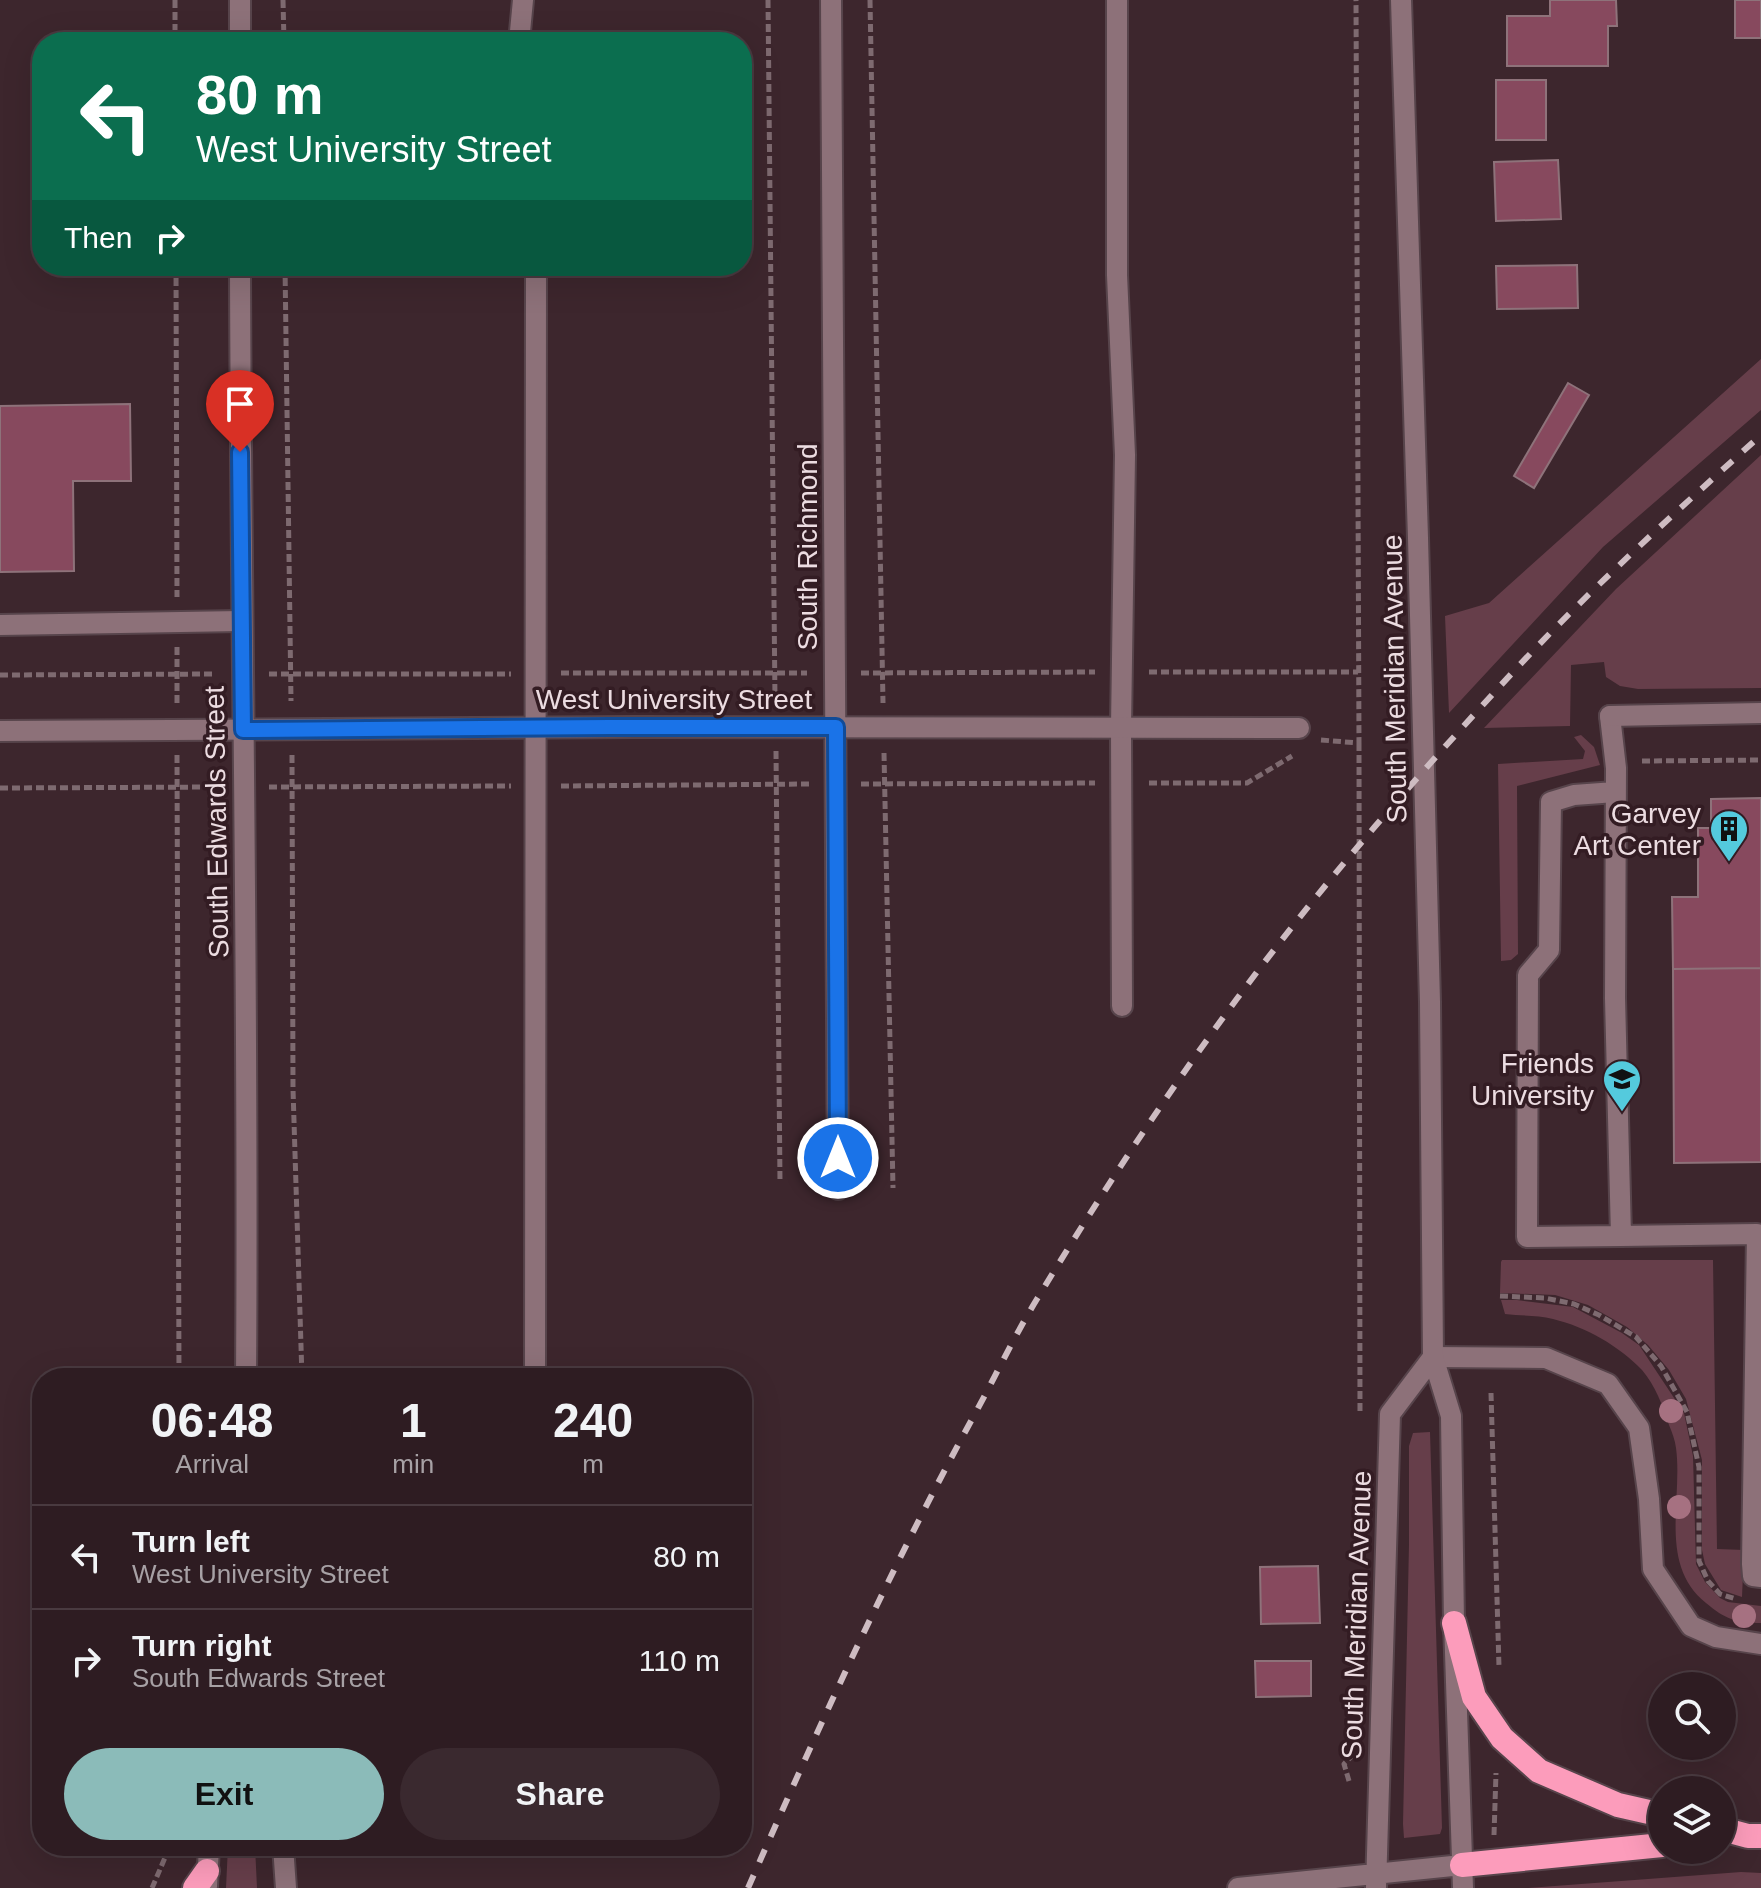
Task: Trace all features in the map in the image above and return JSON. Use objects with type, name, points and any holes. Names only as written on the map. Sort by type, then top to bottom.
[{"type":"highway","points":[[1454,1623],[1474,1697],[1502,1738],[1539,1771],[1618,1805],[1648,1812]]},
{"type":"highway","points":[[1463,1876],[1493,1862],[1648,1846]]},
{"type":"street","points":[[240,0],[240,32]]},
{"type":"street","points":[[520,32],[523,0]]},
{"type":"street","name":"South Richmond","points":[[831,0],[838,1189]]},
{"type":"street","points":[[1117,0],[1117,275],[1125,455],[1121,727],[1122,1006]]},
{"type":"street","name":"South Meridian Avenue","points":[[1401,0],[1430,1002],[1433,1357],[1451,1416],[1463,1876]]},
{"type":"street","name":"South Edwards Street","points":[[240,276],[248,1154],[246,1368]]},
{"type":"street","points":[[535,1368],[536,276]]},
{"type":"street","points":[[0,625],[241,621]]},
{"type":"street","points":[[1621,1236],[1615,998],[1616,768],[1610,716],[1761,713]]},
{"type":"street","name":"West University Street","points":[[0,731],[534,727],[1299,728]]},
{"type":"street","points":[[1615,792],[1574,795],[1551,802],[1549,950],[1528,975],[1527,1237],[1759,1234],[1752,1564],[1753,1576],[1761,1577]]},
{"type":"street","points":[[1433,1357],[1546,1358],[1608,1384],[1639,1428],[1649,1499],[1653,1569],[1691,1626],[1716,1637],[1761,1644]]},
{"type":"street","name":"South Meridian Avenue","points":[[1376,1881],[1390,1414],[1433,1357]]},
{"type":"street","points":[[203,1882],[207,1856]]},
{"type":"street","points":[[284,1856],[286,1888]]},
{"type":"street","points":[[286,1856],[302,1888]]},
{"type":"street","points":[[1238,1888],[1463,1876]]},
{"type":"path","points":[[175,0],[175,32]]},
{"type":"path","points":[[283,0],[284,32]]},
{"type":"path","points":[[768,0],[780,1182]]},
{"type":"path","points":[[870,0],[893,1188]]},
{"type":"path","points":[[1356,0],[1360,1429]]},
{"type":"path","points":[[176,276],[179,1368]]},
{"type":"path","points":[[285,276],[292,729],[293,1089],[302,1368]]},
{"type":"path","points":[[0,675],[1358,672]]},
{"type":"path","points":[[1319,740],[1359,743]]},
{"type":"path","points":[[0,788],[1247,783],[1295,754]]},
{"type":"path","points":[[1639,761],[1761,760]]},
{"type":"path","points":[[1491,1393],[1499,1680]]},
{"type":"path","points":[[1493,1862],[1497,1732]]},
{"type":"path","points":[[1351,1789],[1344,1764],[1353,1755]]},
{"type":"path","points":[[152,1888],[166,1856]]},
{"type":"shaded area","points":[[1761,359],[1761,410],[1603,547],[1449,713],[1445,616],[1489,603]]},
{"type":"shaded area","points":[[1761,455],[1761,688],[1638,689],[1620,686],[1606,677],[1604,662],[1571,665],[1570,726],[1484,728],[1616,589]]},
{"type":"shaded area","points":[[1581,735],[1594,747],[1600,765],[1517,786],[1518,954],[1511,960],[1501,961],[1498,764],[1583,759],[1585,751],[1574,737]]},
{"type":"shaded area","points":[[1502,1260],[1713,1260],[1717,1549],[1744,1550],[1742,1597],[1721,1590],[1705,1564],[1702,1550],[1702,1460],[1686,1399],[1669,1370],[1648,1345],[1627,1327],[1588,1305],[1555,1295],[1500,1293]]},
{"type":"shaded area","points":[[1501,1300],[1573,1307],[1639,1345],[1684,1413],[1693,1456],[1696,1564],[1705,1582],[1720,1598],[1761,1606],[1761,1623],[1738,1621],[1719,1613],[1691,1588],[1682,1570],[1677,1551],[1676,1445],[1658,1396],[1642,1370],[1612,1345],[1590,1332],[1547,1318],[1505,1314]]},
{"type":"shaded area","points":[[1430,1432],[1442,1828],[1440,1834],[1404,1838],[1409,1446],[1413,1433]]},
{"type":"shaded area","points":[[228,1856],[255,1856],[257,1888],[226,1888]]},
{"type":"shaded area","points":[[1761,1873],[1761,1888],[1528,1888]]},
{"type":"building","points":[[1550,0],[1616,0],[1617,26],[1608,26],[1608,66],[1507,66],[1507,16],[1550,16]]},
{"type":"building","points":[[1735,0],[1761,0],[1761,38],[1735,38]]},
{"type":"building","points":[[1496,80],[1546,80],[1546,140],[1496,140]]},
{"type":"building","points":[[1558,160],[1561,219],[1496,221],[1494,162]]},
{"type":"building","points":[[1577,265],[1578,308],[1497,309],[1496,266]]},
{"type":"building","points":[[1568,383],[1589,395],[1534,488],[1514,476]]},
{"type":"building","points":[[130,404],[131,481],[73,481],[74,571],[0,572],[0,406]]},
{"type":"building","name":"Garvey Art Center","points":[[1761,798],[1761,968],[1673,969],[1672,897],[1698,897],[1698,828],[1711,828],[1711,799]]},
{"type":"building","points":[[1761,968],[1761,1162],[1674,1163],[1673,969]]},
{"type":"building","points":[[1318,1566],[1320,1623],[1261,1624],[1260,1567]]},
{"type":"building","points":[[1255,1661],[1311,1661],[1311,1696],[1256,1697]]},
{"type":"railway","points":[[748,1888],[886,1587],[1014,1340],[1084,1223],[1184,1073],[1302,915],[1370,832],[1478,711],[1604,579],[1761,435]]},
{"type":"place","name":"Garvey Art Center","points":[[1729,863]]},
{"type":"place","name":"Friends University","points":[[1622,1113]]},
{"type":"route","points":[[240,452],[243,730],[836,727],[838,1158]]}]
